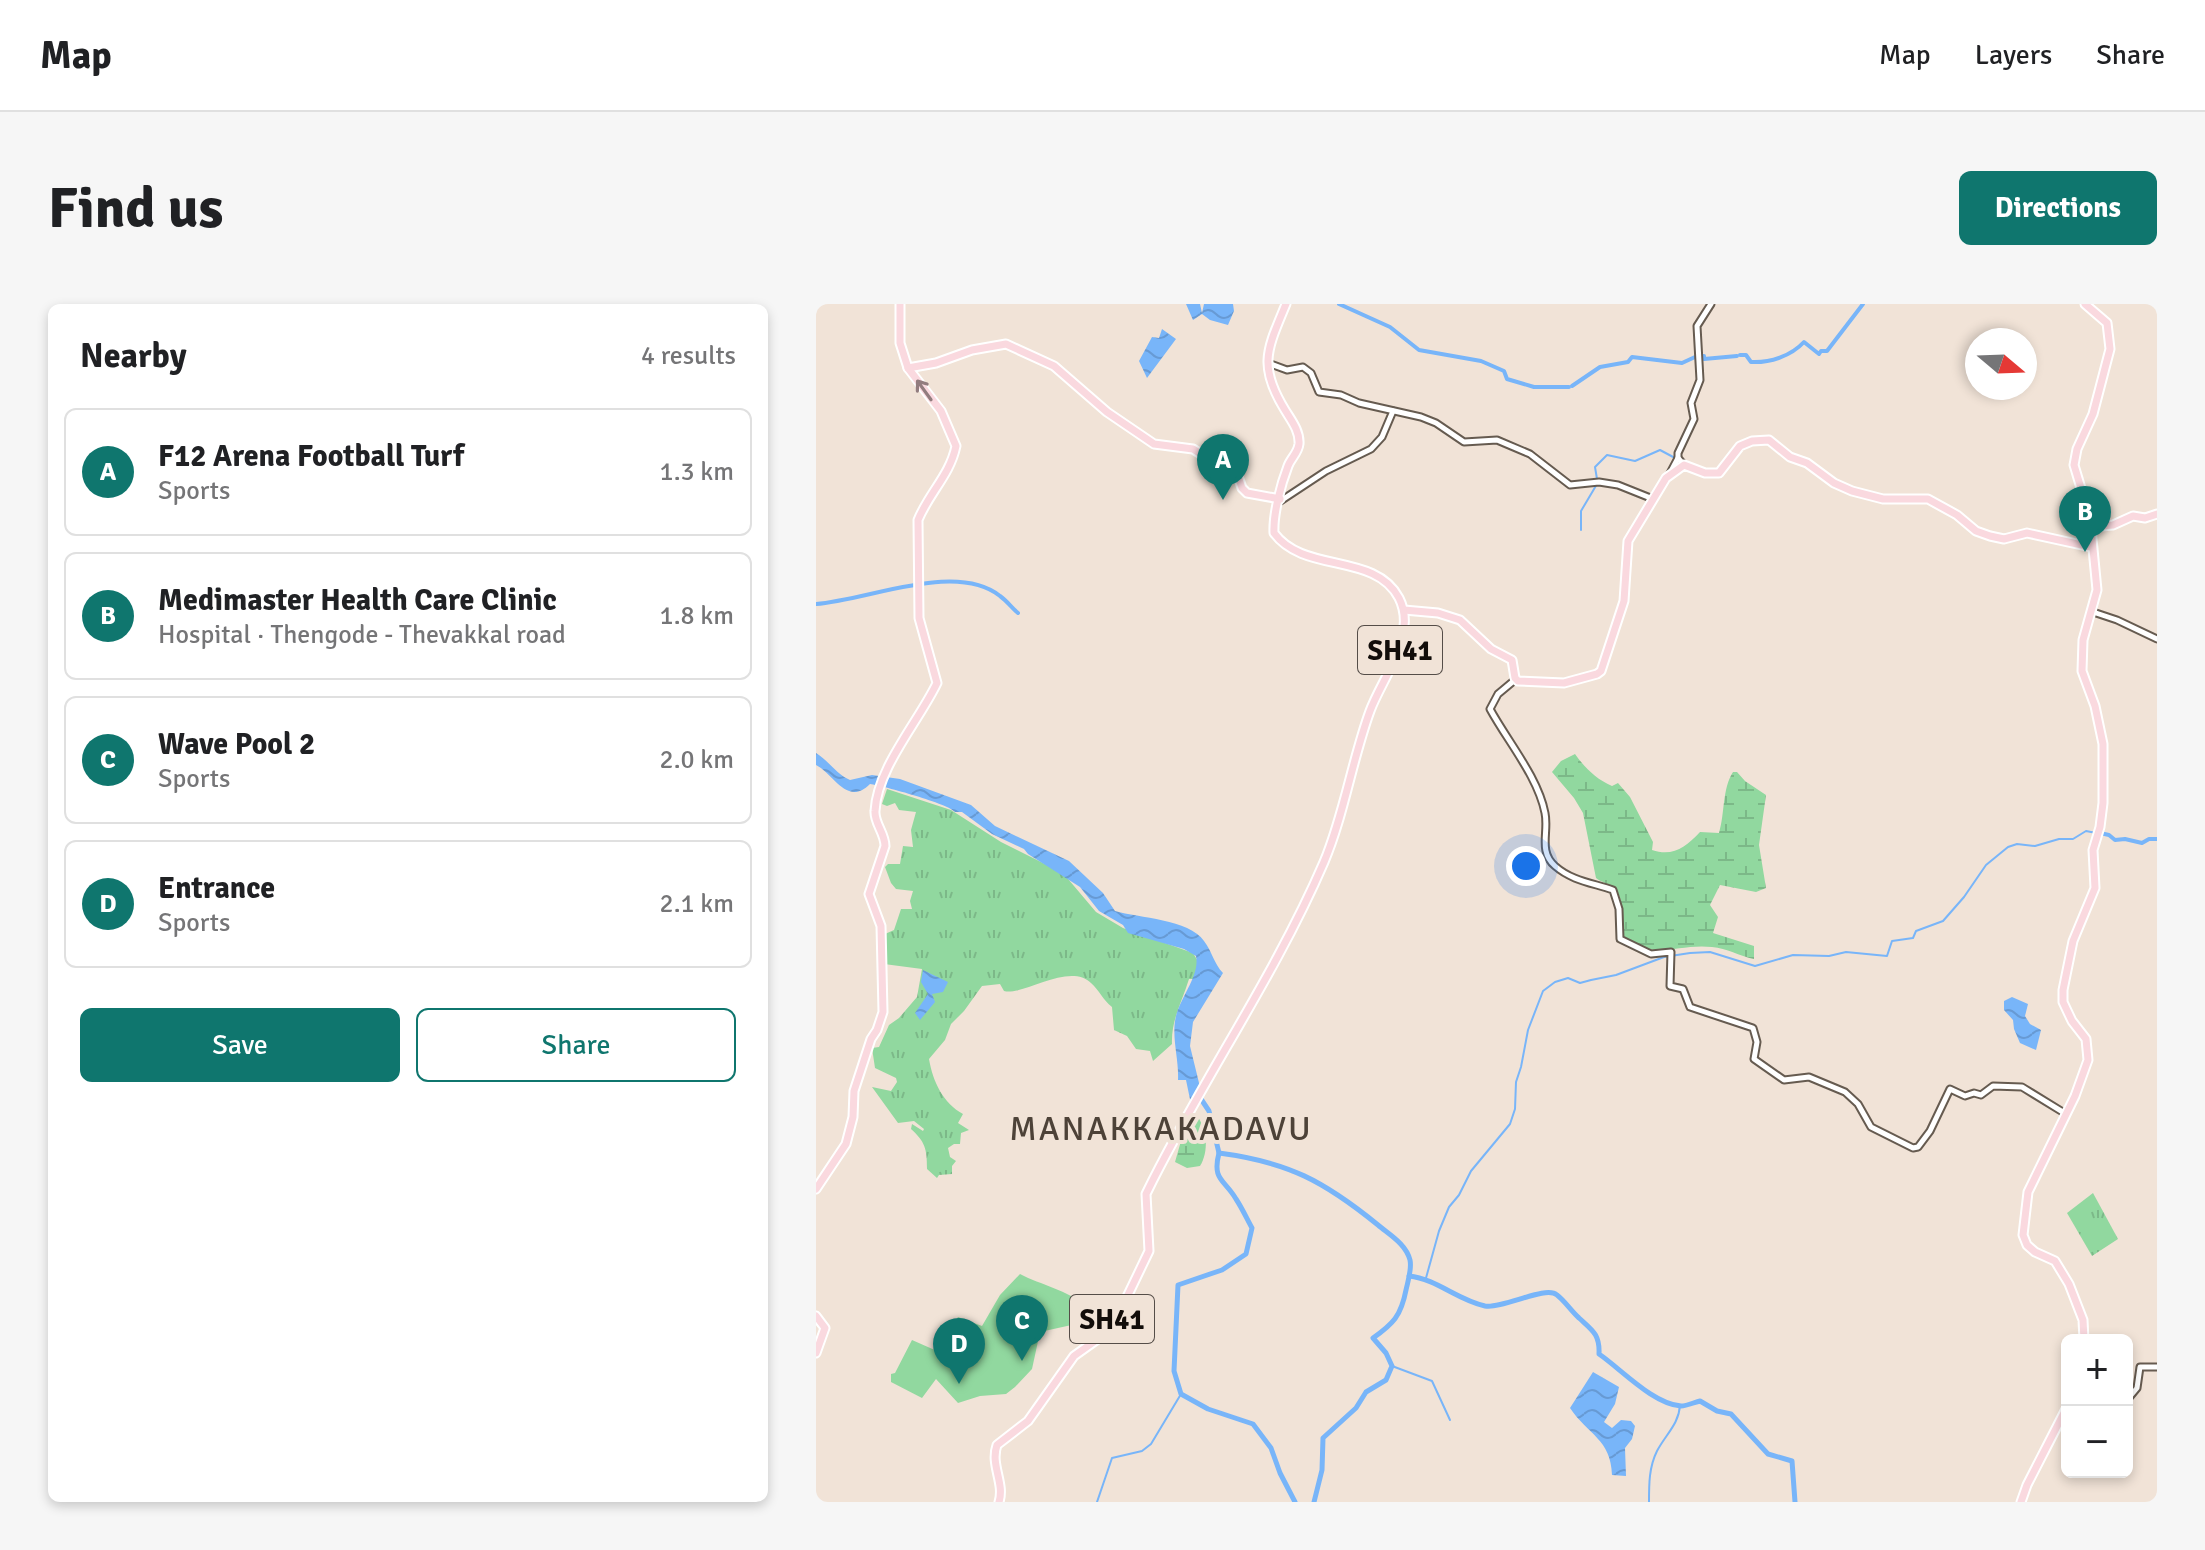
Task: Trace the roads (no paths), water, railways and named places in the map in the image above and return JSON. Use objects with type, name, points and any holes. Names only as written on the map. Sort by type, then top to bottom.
[{"type":"main road","points":[[816,1189],[843,1148],[853,1117],[856,1084],[883,1012],[881,926],[869,894],[884,853],[885,838],[874,814],[886,773],[937,683],[921,632],[918,520],[923,507],[947,472],[956,447],[941,411],[908,368],[900,343],[900,304]]},
{"type":"main road","points":[[1267,363],[1268,351],[1286,304]]},
{"type":"main road","points":[[2084,1334],[2083,1320],[2069,1284],[2055,1261],[2035,1252],[2027,1245],[2023,1235],[2028,1192],[2088,1060],[2086,1039],[2063,1002],[2073,941],[2095,888],[2093,850],[2103,803],[2103,744],[2095,706],[2082,671],[2083,640],[2097,590],[2087,502],[2074,465],[2077,449],[2093,414],[2110,349],[2107,323],[2085,304]]},
{"type":"main road","points":[[908,368],[1006,344],[1054,366],[1107,412],[1154,444],[1193,449],[1204,456],[1222,459],[1236,470],[1247,493],[1279,500]]},
{"type":"main road","name":"SH41","points":[[999,1502],[1000,1485],[994,1461],[997,1445],[1028,1421],[1074,1356],[1102,1336],[1126,1299],[1149,1251],[1150,1226],[1145,1197],[1270,972],[1326,859],[1358,745],[1377,691],[1399,651],[1404,610],[1386,581],[1300,554],[1281,542],[1275,534],[1274,526],[1288,465],[1299,442],[1294,424],[1272,383],[1267,363]]},
{"type":"main road","points":[[1404,610],[1438,613],[1463,622],[1491,649],[1512,660],[1516,679],[1564,683],[1600,672],[1622,610],[1628,541],[1653,499],[1669,475],[1684,465],[1705,473],[1719,473],[1740,446],[1752,441],[1769,440],[1790,457],[1807,463],[1834,483],[1852,491],[1883,499],[1928,499],[1957,515],[1976,531],[1990,536],[2004,539],[2027,533],[2091,547]]},
{"type":"main road","points":[[2090,527],[2113,525],[2133,516],[2145,518],[2157,514]]},
{"type":"main road","points":[[816,1316],[825,1328],[816,1353]]},
{"type":"main road","points":[[2021,1502],[2033,1471],[2061,1418]]},
{"type":"street","points":[[1669,475],[1694,419],[1691,403],[1700,380],[1697,326],[1711,304]]},
{"type":"street","points":[[1267,363],[1287,370],[1303,367],[1311,373],[1315,388],[1321,393],[1341,395],[1359,403],[1432,421],[1464,442],[1497,440],[1530,454],[1570,485],[1599,482],[1618,485],[1653,499]]},
{"type":"street","points":[[1279,500],[1326,471],[1371,449],[1382,437],[1393,411]]},
{"type":"street","points":[[1678,458],[1684,465]]},
{"type":"street","points":[[2093,612],[2157,639]]},
{"type":"street","points":[[1516,679],[1498,694],[1490,709],[1535,783],[1546,819],[1545,846],[1552,863],[1579,881],[1613,890],[1619,909],[1621,940],[1651,954],[1671,955],[1670,986],[1683,989],[1690,1007],[1753,1028],[1757,1042],[1754,1059],[1759,1065],[1786,1081],[1807,1077],[1845,1092],[1858,1104],[1871,1127],[1912,1148],[1918,1147],[1930,1131],[1950,1089],[1965,1096],[1974,1093],[1981,1095],[1993,1086],[2022,1087],[2066,1114]]},
{"type":"street","points":[[2133,1393],[2137,1388],[2140,1367],[2157,1367]]},
{"type":"water","points":[[1186,304],[1200,304],[1202,313],[1204,304],[1233,304],[1234,311],[1228,325],[1210,320],[1202,314],[1193,320]]},
{"type":"water","points":[[1162,329],[1176,339],[1147,378],[1139,361],[1152,337],[1159,338]]},
{"type":"water","points":[[816,753],[850,780],[872,775],[900,779],[971,805],[995,826],[1069,861],[1103,893],[1115,911],[1163,920],[1197,934],[1223,973],[1193,1022],[1190,1046],[1200,1087],[1191,1104],[1186,1080],[1178,1080],[1174,1032],[1178,1008],[1193,978],[1196,956],[1184,949],[1128,933],[1123,925],[1099,911],[1080,887],[1024,849],[992,834],[962,812],[870,784],[862,790],[848,790],[816,765]]},
{"type":"water","points":[[923,970],[948,982],[943,992],[932,994],[935,1002],[920,1020],[915,1013],[928,994],[921,982]]},
{"type":"water","points":[[2012,997],[2028,1004],[2025,1016],[2030,1024],[2041,1030],[2036,1050],[2020,1043],[2013,1020],[2004,1010],[2004,1001]]},
{"type":"water","points":[[1593,1372],[1619,1387],[1615,1404],[1604,1422],[1612,1428],[1621,1420],[1631,1421],[1635,1426],[1632,1439],[1625,1448],[1626,1476],[1612,1475],[1608,1453],[1603,1445],[1570,1408]]},
{"type":"waterway","points":[[1339,304],[1390,327],[1419,350],[1481,361],[1504,371],[1507,379],[1534,387],[1569,387]]},
{"type":"waterway","points":[[1740,355],[1746,355],[1751,362],[1773,360],[1787,355],[1804,342],[1819,354],[1827,351],[1863,304]]},
{"type":"waterway","points":[[1700,356],[1704,359],[1737,356]]},
{"type":"waterway","points":[[1572,386],[1600,367],[1628,362],[1632,357],[1682,363],[1695,357]]},
{"type":"waterway","points":[[1597,479],[1595,467],[1607,455],[1635,461],[1660,450],[1675,458]]},
{"type":"waterway","points":[[1581,530],[1581,511],[1597,484]]},
{"type":"waterway","points":[[816,604],[911,585],[960,582],[982,586],[1000,596],[1018,613]]},
{"type":"waterway","points":[[1426,1278],[1449,1207],[1471,1171],[1510,1124],[1528,1030],[1543,991],[1555,982],[1568,978],[1580,983],[1616,975],[1664,957],[1690,953],[1710,952],[1755,966],[1793,955],[1829,956],[1846,952],[1887,956],[1892,941],[1913,938],[1916,931],[1943,921],[1986,865],[2008,847],[2073,839],[2086,831],[2096,833]]},
{"type":"waterway","points":[[2100,833],[2115,840],[2142,843],[2157,839]]},
{"type":"waterway","points":[[1199,1096],[1209,1111],[1219,1153],[1285,1168],[1322,1185],[1392,1236],[1405,1249],[1410,1260],[1409,1279],[1399,1313],[1373,1338],[1392,1366],[1386,1380],[1366,1392],[1356,1408],[1323,1438],[1322,1470],[1314,1502]]},
{"type":"waterway","points":[[1219,1153],[1217,1169],[1220,1179],[1232,1192],[1252,1228],[1246,1254],[1222,1270],[1178,1285],[1174,1371],[1181,1394],[1208,1409],[1253,1424],[1271,1448],[1295,1502]]},
{"type":"waterway","points":[[1409,1276],[1429,1281],[1485,1306],[1544,1293],[1557,1295],[1594,1333],[1599,1354],[1649,1393],[1670,1404],[1683,1406],[1700,1401],[1717,1411],[1731,1414],[1768,1454],[1792,1461],[1795,1502]]},
{"type":"waterway","points":[[1392,1366],[1432,1381],[1450,1420]]},
{"type":"waterway","points":[[1097,1502],[1112,1458],[1142,1451],[1151,1444],[1181,1394]]},
{"type":"waterway","points":[[1649,1502],[1652,1463],[1675,1423],[1680,1405]]},
{"type":"place","name":"F12 Arena Football Turf","points":[[1223,500]]},
{"type":"place","name":"Medimaster Health Care Clinic","points":[[2085,552]]},
{"type":"place","name":"Wave Pool 2","points":[[1022,1361]]},
{"type":"place","name":"Entrance","points":[[959,1384]]},
{"type":"district","name":"MANAKKAKADAVU","points":[[1161,1128]]}]
